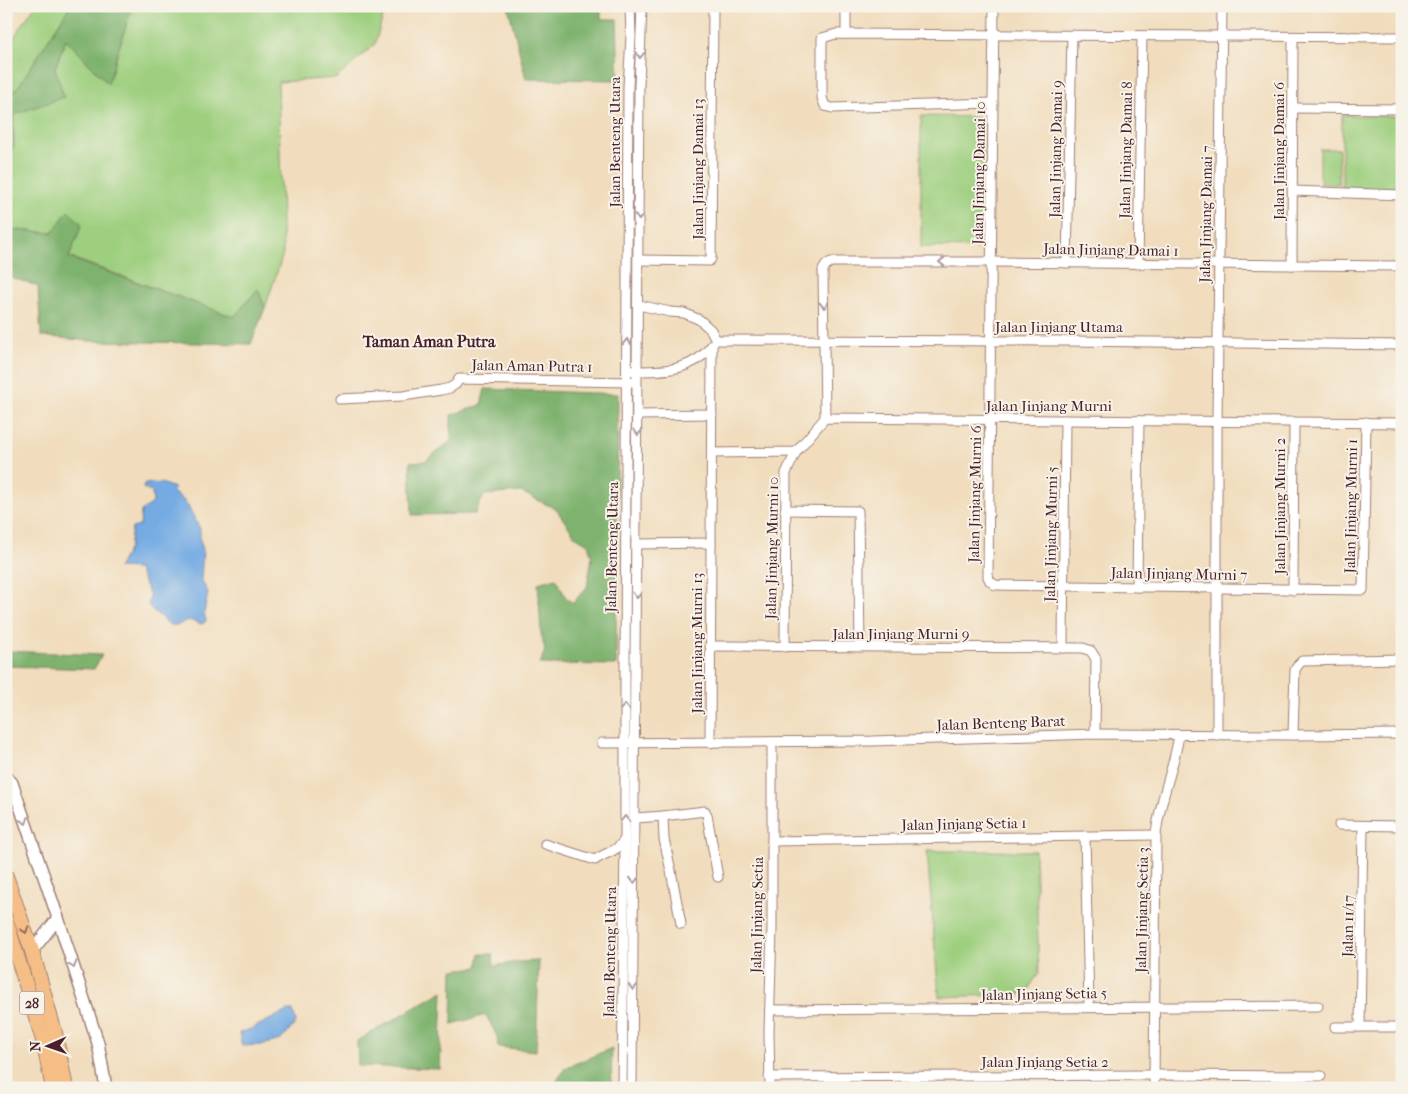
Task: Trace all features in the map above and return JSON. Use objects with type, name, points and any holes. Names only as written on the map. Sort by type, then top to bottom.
[{"type":"highway","name":"28","points":[[6,876],[32,951],[55,1033],[66,1088]]},
{"type":"highway","name":"28","points":[[6,920],[43,1040],[53,1088]]},
{"type":"street","name":"Jalan Benteng Utara","points":[[622,1088],[630,6]]},
{"type":"street","name":"Jalan Benteng Utara","points":[[632,1088],[636,744],[639,96],[642,6]]},
{"type":"street","name":"Jalan Jinjang Damai 13","points":[[639,260],[709,261],[711,259],[713,6]]},
{"type":"street","points":[[846,6],[846,34]]},
{"type":"street","name":"Jalan Jinjang Damai 10","points":[[990,340],[994,6]]},
{"type":"street","name":"Jalan Jinjang Damai 7","points":[[1217,734],[1217,421],[1222,6]]},
{"type":"street","points":[[993,103],[832,108],[825,106],[822,98],[822,38],[836,34],[1402,37]]},
{"type":"street","name":"Jalan Jinjang Damai 9","points":[[1068,263],[1072,35]]},
{"type":"street","name":"Jalan Jinjang Damai 8","points":[[1138,264],[1142,36]]},
{"type":"street","name":"Jalan Jinjang Damai 6","points":[[1292,265],[1293,36]]},
{"type":"street","points":[[1293,108],[1402,109]]},
{"type":"street","points":[[1292,191],[1402,195]]},
{"type":"street","name":"Jalan Jinjang Damai 1","points":[[824,340],[823,270],[831,262],[1402,266]]},
{"type":"street","points":[[627,371],[679,368],[693,362],[706,353],[714,342],[711,330],[700,320],[684,313],[639,305]]},
{"type":"street","points":[[712,453],[796,452],[825,418],[824,340]]},
{"type":"street","name":"Jalan Jinjang Utama","points":[[714,342],[990,340],[1402,345]]},
{"type":"street","name":"Jalan Jinjang Murni 6","points":[[990,340],[988,577],[995,586]]},
{"type":"street","name":"Jalan Jinjang Murni 13","points":[[710,743],[714,342]]},
{"type":"street","name":"Jalan Aman Putra 1","points":[[340,399],[403,396],[441,390],[450,388],[459,379],[638,382]]},
{"type":"street","points":[[638,415],[712,414]]},
{"type":"street","name":"Jalan Jinjang Murni","points":[[825,418],[1402,423]]},
{"type":"street","name":"Jalan Jinjang Murni 5","points":[[1063,648],[1066,420]]},
{"type":"street","points":[[1137,588],[1139,421]]},
{"type":"street","name":"Jalan Jinjang Murni 2","points":[[1293,590],[1294,422]]},
{"type":"street","name":"Jalan Jinjang Murni 1","points":[[1363,590],[1366,422]]},
{"type":"street","name":"Jalan Jinjang Murni 10","points":[[785,647],[786,473],[796,452]]},
{"type":"street","points":[[785,510],[858,511],[860,647]]},
{"type":"street","points":[[637,544],[711,543]]},
{"type":"street","name":"Jalan Jinjang Murni 7","points":[[995,586],[1363,590]]},
{"type":"street","name":"Jalan Jinjang Murni 9","points":[[710,646],[1083,648],[1091,650],[1096,659],[1095,734]]},
{"type":"street","points":[[1293,735],[1295,670],[1302,661],[1402,659]]},
{"type":"street","points":[[624,670],[636,670]]},
{"type":"street","name":"Jalan Benteng Barat","points":[[602,744],[872,741],[1095,734],[1402,734]]},
{"type":"street","name":"Jalan Jinjang Setia 3","points":[[1154,1088],[1156,835],[1157,822],[1177,753],[1180,735]]},
{"type":"street","name":"Jalan Jinjang Setia","points":[[770,1088],[772,742]]},
{"type":"street","points":[[6,777],[12,783],[58,918],[98,1043],[106,1088]]},
{"type":"street","points":[[635,818],[705,811],[718,877]]},
{"type":"street","points":[[663,816],[664,839],[681,924]]},
{"type":"street","points":[[1339,825],[1402,826]]},
{"type":"street","name":"Jalan 11/17","points":[[1360,1027],[1363,826]]},
{"type":"street","name":"Jalan Jinjang Setia 1","points":[[772,841],[1156,835]]},
{"type":"street","points":[[1085,836],[1089,1007]]},
{"type":"street","points":[[545,844],[595,860],[620,847],[625,839]]},
{"type":"street","points":[[32,951],[58,918]]},
{"type":"street","name":"Jalan Jinjang Setia 5","points":[[770,1010],[1318,1006]]},
{"type":"street","points":[[1335,1027],[1402,1027]]},
{"type":"street","name":"Jalan Jinjang Setia 2","points":[[769,1077],[1321,1076]]},
{"type":"green space","points":[[35,6],[70,6],[18,87],[6,100],[6,49]]},
{"type":"green space","points":[[70,6],[132,6],[108,84],[66,39],[55,68],[64,97],[13,115],[14,146],[6,159],[6,100],[18,87]]},
{"type":"green space","points":[[132,6],[386,6],[375,44],[337,78],[278,82],[283,254],[265,308],[258,289],[234,317],[69,257],[82,224],[53,233],[6,229],[6,159],[14,146],[13,115],[55,68],[66,39],[108,83]]},
{"type":"green space","points":[[508,6],[601,6],[601,19],[617,19],[619,80],[526,79]]},
{"type":"green space","points":[[1342,115],[1402,117],[1402,191],[1342,188]]},
{"type":"green space","points":[[921,116],[983,117],[983,248],[921,247]]},
{"type":"green space","points":[[1320,149],[1339,149],[1339,184],[1320,184]]},
{"type":"green space","points":[[68,211],[82,224],[69,258],[234,317],[258,289],[265,308],[251,344],[89,341],[41,336],[38,286],[6,276],[6,229],[52,233]]},
{"type":"green space","points":[[485,389],[618,394],[616,665],[540,664],[545,650],[541,633],[538,583],[556,578],[566,598],[573,603],[587,587],[592,557],[588,544],[575,536],[556,509],[521,492],[484,495],[475,514],[412,515],[410,462],[425,461],[451,441],[451,415],[481,405]]},
{"type":"green space","points":[[6,651],[102,655],[94,669],[6,666]]},
{"type":"green space","points":[[927,851],[1035,851],[1039,973],[1025,994],[939,997]]},
{"type":"green space","points":[[480,954],[493,954],[494,966],[539,961],[536,1051],[498,1047],[497,1036],[486,1015],[452,1024],[453,970],[478,967]]},
{"type":"green space","points":[[443,991],[440,1069],[358,1066],[357,1041]]},
{"type":"green space","points":[[612,1048],[611,1088],[548,1088],[555,1084],[565,1068]]},
{"type":"water","points":[[161,483],[174,488],[173,493],[187,504],[200,529],[200,540],[203,549],[201,579],[208,593],[204,613],[206,621],[202,624],[189,620],[178,625],[170,625],[148,606],[150,596],[138,569],[118,568],[129,548],[132,528],[140,526],[141,511],[153,503],[152,492],[143,488],[144,484]]},
{"type":"water","points":[[287,1011],[293,1011],[296,1023],[281,1040],[261,1045],[242,1046],[239,1033]]},
{"type":"district","name":"Taman Aman Putra","points":[[429,341]]}]
